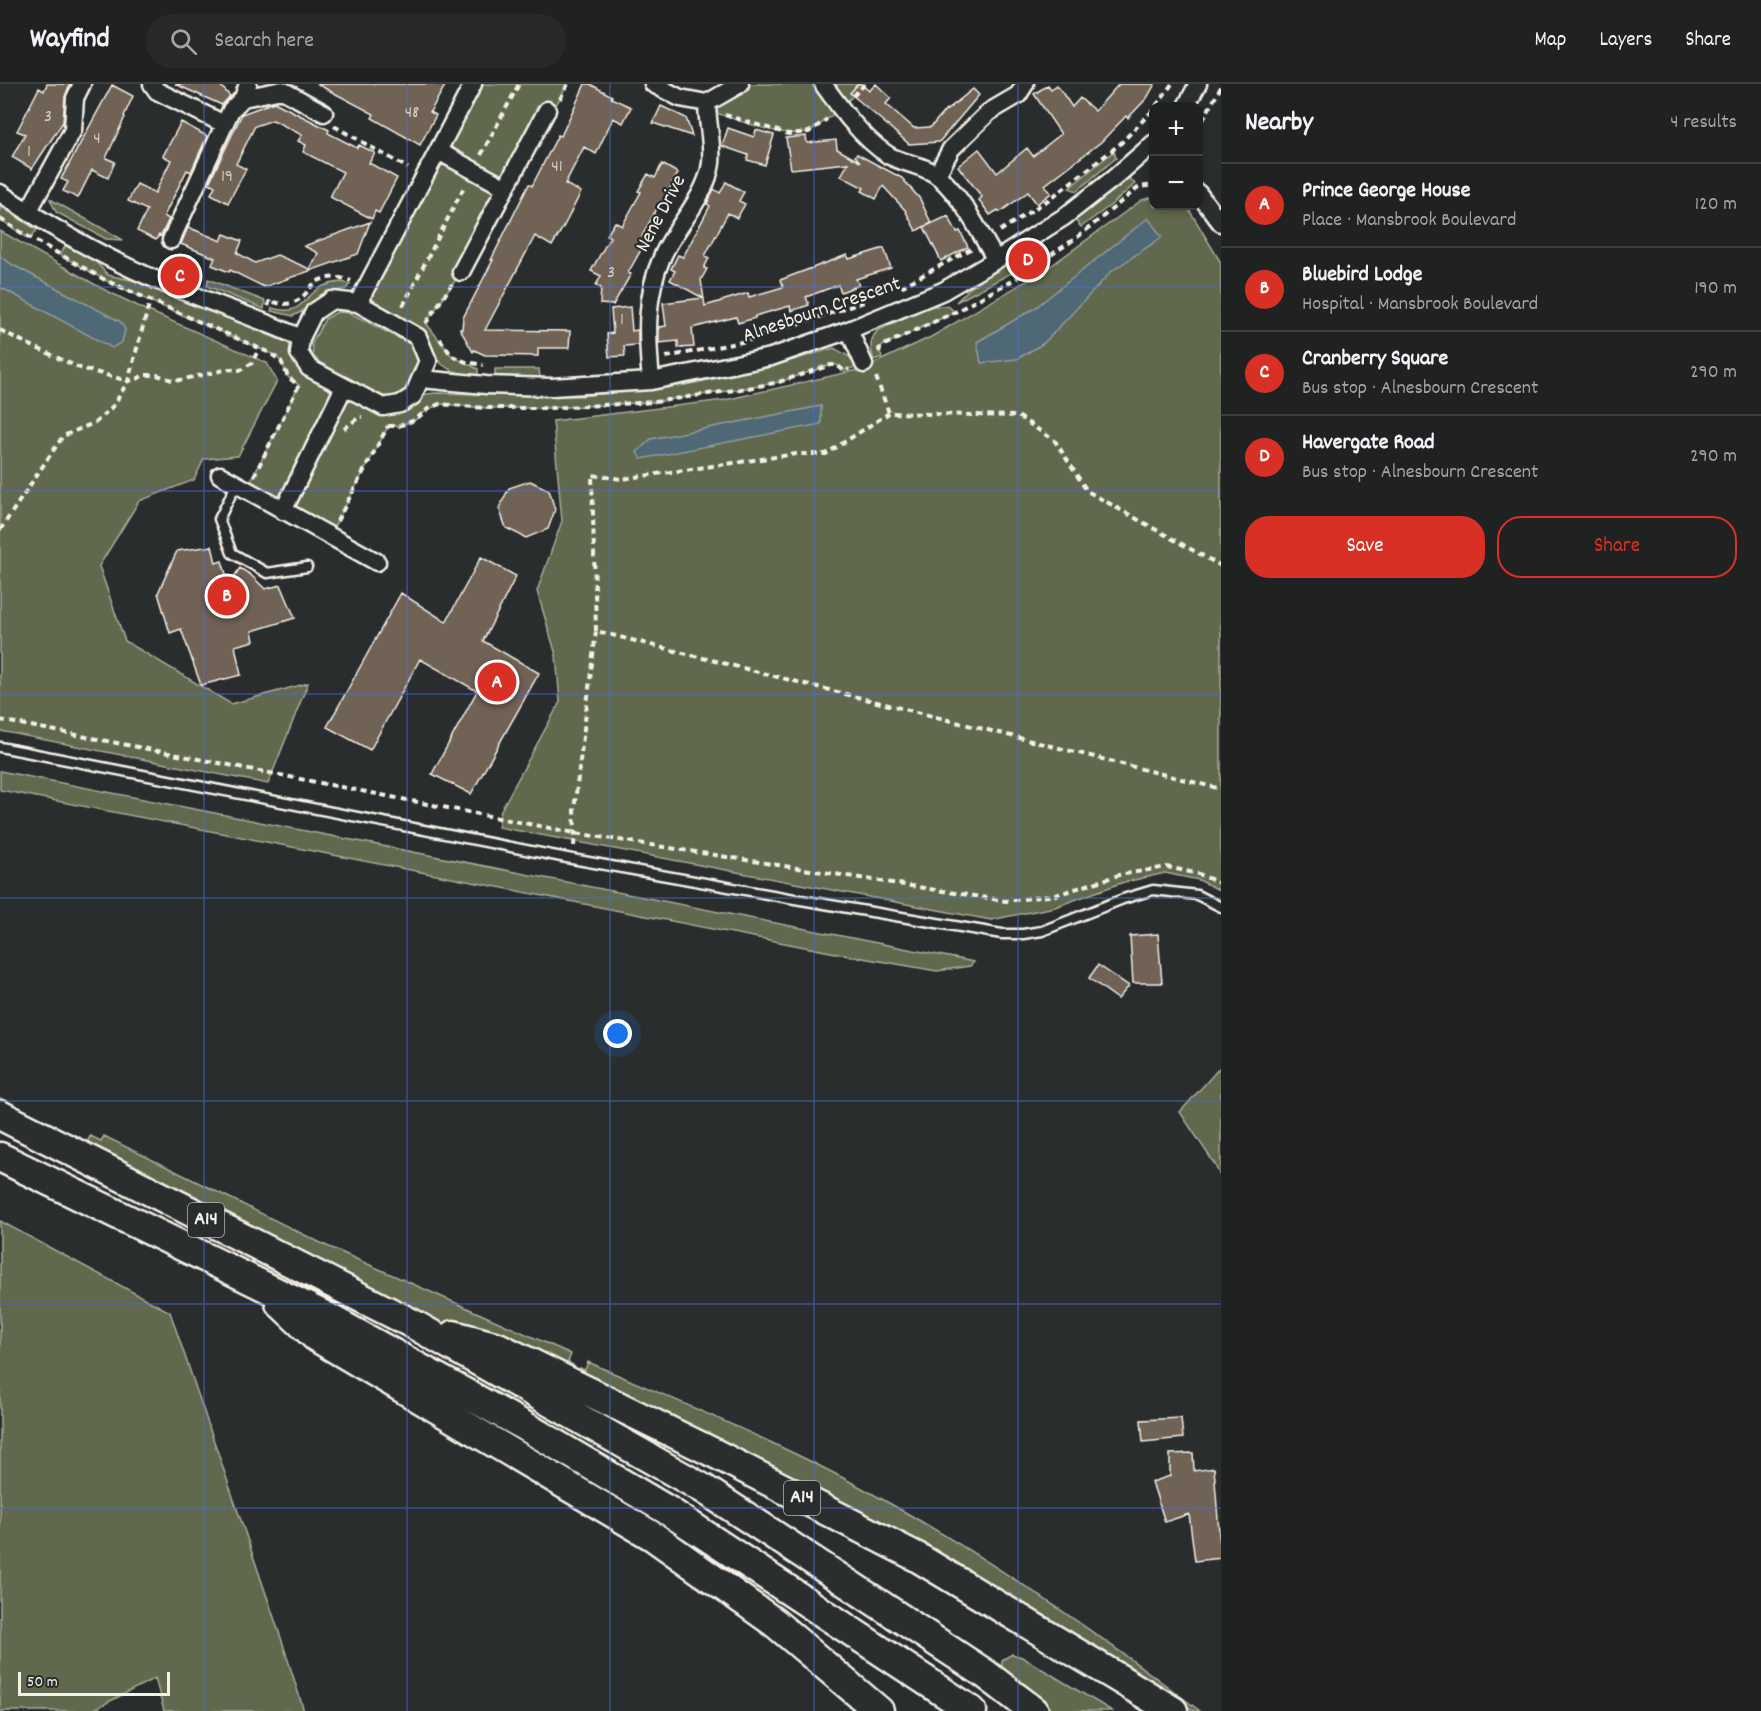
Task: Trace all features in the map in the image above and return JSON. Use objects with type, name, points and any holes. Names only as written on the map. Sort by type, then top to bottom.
[{"type":"highway","name":"A14","points":[[0,1115],[413,1324],[704,1489],[984,1673],[1034,1711]]},
{"type":"highway","name":"A14","points":[[0,1157],[323,1315],[523,1425],[668,1510],[972,1711]]},
{"type":"highway","name":"A14","points":[[260,1286],[316,1337],[654,1537],[776,1623],[879,1711]]},
{"type":"highway","name":"A14","points":[[413,1324],[498,1347],[712,1452],[917,1557],[1173,1711]]},
{"type":"street","points":[[28,212],[73,130],[75,98],[82,84]]},
{"type":"street","points":[[152,84],[157,91],[224,124]]},
{"type":"street","points":[[358,303],[473,84]]},
{"type":"street","points":[[653,84],[680,98],[707,106],[740,84]]},
{"type":"street","points":[[823,84],[870,141],[890,156],[937,175],[959,199],[996,260]]},
{"type":"street","points":[[937,175],[951,149],[989,112],[1018,95],[1025,84]]},
{"type":"street","points":[[1188,102],[1198,84]]},
{"type":"street","points":[[171,240],[231,110],[246,91],[280,87],[324,113]]},
{"type":"street","name":"Nene Drive","points":[[651,381],[648,346],[649,297],[663,255],[705,184],[711,162],[707,106]]},
{"type":"street","points":[[460,272],[547,110]]},
{"type":"street","name":"Alnesbourn Crescent","points":[[421,379],[486,385],[552,387],[651,381],[771,357],[849,330],[944,291],[1064,217],[1149,147]]},
{"type":"street","points":[[438,151],[506,188]]},
{"type":"street","points":[[0,193],[28,212],[117,263],[301,338]]},
{"type":"street","points":[[1203,200],[1221,223]]},
{"type":"street","points":[[332,300],[358,303],[418,337],[428,361],[413,396],[400,404],[383,407],[309,368],[299,353],[301,338],[314,312],[332,300]]},
{"type":"street","points":[[849,330],[867,363]]},
{"type":"street","points":[[283,511],[328,424],[344,387]]},
{"type":"street","points":[[220,475],[377,562]]},
{"type":"lane","points":[[241,488],[219,519],[232,553],[267,573],[307,567]]},
{"type":"lane","points":[[0,747],[572,859],[1002,934],[1042,931],[1153,890],[1197,895],[1221,907]]},
{"type":"path","points":[[403,306],[519,84]]},
{"type":"path","points":[[1159,102],[1172,84]]},
{"type":"path","points":[[1203,120],[1221,87]]},
{"type":"path","points":[[707,106],[789,134],[809,132],[841,108]]},
{"type":"path","points":[[324,113],[324,120],[424,177]]},
{"type":"path","points":[[897,289],[972,248],[968,238],[977,228],[987,225],[1000,231],[1042,204],[1120,144],[1149,114]]},
{"type":"path","points":[[379,422],[388,426],[399,426],[415,420],[429,408],[440,404],[486,408],[550,408],[656,402],[779,382],[831,364],[837,365],[844,371],[882,357],[879,349],[884,345],[955,312],[1017,278],[1079,236],[1139,187],[1149,186]]},
{"type":"path","points":[[0,219],[107,281],[270,353],[281,362],[288,377],[307,389]]},
{"type":"path","points":[[426,324],[460,272]]},
{"type":"path","points":[[0,530],[63,436],[96,422],[114,405],[128,381],[150,301]]},
{"type":"path","points":[[648,346],[654,345],[666,357],[747,341],[865,302]]},
{"type":"path","points":[[0,330],[80,368],[128,381],[144,375],[157,375],[176,381],[229,369],[241,370],[252,363],[259,348]]},
{"type":"path","points":[[867,363],[888,413]]},
{"type":"path","points":[[241,488],[299,385]]},
{"type":"path","points":[[572,859],[575,833],[574,810],[596,631],[592,475],[622,479],[796,454],[826,454],[888,413],[1018,416],[1055,441],[1087,491],[1221,566]]},
{"type":"path","points":[[328,424],[342,431],[359,417],[370,417]]},
{"type":"path","points":[[329,536],[388,426]]},
{"type":"path","points":[[596,631],[1221,789]]},
{"type":"path","points":[[0,720],[575,833],[1006,901],[1056,895],[1119,875],[1167,867],[1199,874],[1221,884]]},
{"type":"green space","points":[[473,84],[568,84],[461,272],[426,323],[452,356],[478,369],[478,376],[460,373],[443,365],[435,356],[426,338],[358,303]]},
{"type":"green space","points":[[740,84],[865,84],[837,111],[813,129],[807,132],[784,133],[757,127],[707,110]]},
{"type":"green space","points":[[1114,151],[1116,158],[1077,191],[1069,188]]},
{"type":"green space","points":[[1128,177],[1135,184],[1081,227],[1075,220]]},
{"type":"green space","points":[[1149,198],[1149,210],[1189,210],[1221,263],[1221,891],[1199,880],[1165,873],[1121,883],[1055,907],[991,920],[498,827],[501,810],[560,702],[556,655],[537,591],[562,521],[553,421],[725,400],[862,369],[931,337],[1045,270],[1142,200]]},
{"type":"green space","points":[[50,199],[123,240],[106,239],[56,212]]},
{"type":"green space","points":[[0,206],[37,230],[29,239],[0,219]]},
{"type":"green space","points":[[0,231],[103,289],[267,363],[277,381],[238,456],[204,459],[194,480],[139,501],[99,566],[125,641],[231,704],[308,683],[268,784],[0,731]]},
{"type":"green space","points":[[67,243],[96,262],[108,275],[136,281],[286,342],[299,353],[383,407],[413,396],[435,393],[581,396],[685,385],[766,368],[834,348],[850,357],[855,367],[844,371],[837,365],[831,365],[779,382],[655,402],[550,408],[486,408],[440,404],[415,420],[388,427],[329,536],[246,491],[299,385],[288,377],[281,361],[270,353],[107,281],[60,255]]},
{"type":"green space","points":[[1019,257],[1025,266],[956,302],[970,288]]},
{"type":"green space","points":[[208,279],[265,301],[264,309],[207,286]]},
{"type":"green space","points":[[341,282],[350,284],[346,289],[322,294],[303,311],[293,316],[271,311],[272,308],[294,309],[321,287]]},
{"type":"green space","points":[[929,306],[948,306],[955,312],[884,345],[879,349],[882,357],[874,360],[871,345],[877,331]]},
{"type":"green space","points":[[337,312],[350,313],[410,344],[417,356],[418,367],[406,390],[395,396],[382,396],[322,366],[313,355],[312,343],[325,319]]},
{"type":"green space","points":[[495,369],[539,369],[540,377],[495,377]]},
{"type":"green space","points":[[0,771],[974,962],[970,966],[937,971],[851,956],[0,790]]},
{"type":"green space","points":[[1221,1066],[1221,1178],[1214,1163],[1180,1112]]},
{"type":"green space","points":[[90,1136],[101,1141],[104,1136],[327,1246],[571,1354],[568,1362],[573,1365],[569,1371],[521,1349],[524,1343],[514,1339],[509,1349],[574,1379],[580,1368],[585,1370],[588,1362],[808,1460],[922,1522],[1004,1572],[1123,1654],[1200,1711],[1194,1711],[975,1576],[806,1486],[528,1361],[516,1359],[203,1211],[84,1150]]},
{"type":"green space","points":[[0,1221],[170,1312],[304,1711],[164,1711],[155,1678],[91,1711],[0,1711]]},
{"type":"green space","points":[[1012,1654],[1022,1657],[1112,1711],[1043,1711],[1001,1679],[1002,1660]]},
{"type":"water","points":[[1148,218],[1162,237],[1112,271],[1044,343],[1017,359],[981,363],[977,342],[1035,308]]},
{"type":"water","points":[[0,256],[121,322],[125,330],[122,342],[112,348],[0,287]]},
{"type":"water","points":[[821,406],[821,424],[641,459],[637,452],[651,439]]},
{"type":"building","points":[[47,84],[70,84],[65,97],[63,122],[32,169],[12,157],[25,134],[17,131],[39,88],[44,91]]},
{"type":"building","points":[[175,84],[219,84],[230,96],[222,105]]},
{"type":"building","points":[[317,84],[446,84],[430,112],[436,115],[420,145],[372,118],[374,114]]},
{"type":"building","points":[[585,84],[590,84],[612,96],[611,98],[631,107],[623,123],[613,118],[596,154],[584,147],[565,184],[581,192],[565,224],[552,246],[535,236],[485,330],[570,331],[569,348],[538,348],[538,356],[485,355],[474,350],[473,352],[460,329],[462,329],[463,318],[529,184],[532,186],[558,135],[561,136]]},
{"type":"building","points":[[858,84],[869,91],[876,84],[891,98],[886,104],[914,128],[931,127],[946,109],[973,89],[979,95],[939,142],[909,144],[850,93]]},
{"type":"building","points":[[1119,84],[1155,84],[1147,98],[1128,118],[1126,116],[1101,142],[1045,185],[1051,193],[1037,204],[1028,192],[1000,212],[998,210],[990,215],[979,200],[982,197],[958,166],[979,149],[997,173],[1027,148],[1033,156],[1061,134],[1034,94],[1048,85],[1051,89],[1057,85],[1072,107],[1080,98],[1095,111]]},
{"type":"building","points":[[112,85],[133,96],[106,158],[115,162],[108,178],[92,170],[78,198],[63,191],[68,182],[61,179]]},
{"type":"building","points":[[274,102],[329,130],[328,133],[357,148],[359,145],[375,153],[369,163],[397,178],[379,213],[375,211],[372,219],[330,197],[343,172],[303,152],[306,145],[298,141],[302,135],[273,120],[255,126],[236,164],[246,169],[228,203],[211,194],[215,186],[209,183],[242,114]]},
{"type":"building","points":[[661,106],[686,118],[692,136],[653,123]]},
{"type":"building","points":[[181,122],[207,136],[191,172],[187,170],[164,216],[169,219],[161,236],[159,235],[156,240],[137,231],[147,210],[128,201],[137,184],[155,193],[171,160],[163,156]]},
{"type":"building","points":[[728,128],[754,137],[756,130],[774,135],[765,165],[747,160],[748,155],[722,146]]},
{"type":"building","points":[[806,136],[807,143],[836,140],[837,149],[860,162],[855,156],[857,154],[902,178],[920,199],[931,223],[916,231],[905,210],[883,186],[876,199],[862,191],[864,188],[841,176],[848,163],[791,169],[786,138]]},
{"type":"building","points":[[662,164],[678,173],[642,236],[647,239],[628,273],[631,274],[613,305],[600,304],[601,288],[596,285],[601,276],[591,271],[610,237],[607,235],[615,222],[622,226],[648,174],[655,178]]},
{"type":"building","points":[[726,182],[744,192],[739,201],[745,204],[737,218],[728,213],[705,256],[709,258],[704,268],[707,269],[701,280],[705,306],[748,293],[749,297],[783,287],[780,280],[847,255],[849,259],[884,248],[891,268],[856,279],[859,285],[841,292],[838,285],[806,297],[809,305],[791,311],[790,306],[738,323],[736,317],[692,328],[694,347],[678,348],[678,341],[659,343],[659,327],[666,326],[663,303],[703,298],[670,280],[675,271],[671,269],[678,255],[683,257],[710,206],[707,204],[714,189],[720,193]]},
{"type":"building","points":[[948,216],[957,232],[960,231],[968,247],[941,261],[924,227]]},
{"type":"building","points":[[370,222],[358,254],[264,287],[230,270],[229,272],[212,265],[215,258],[181,244],[188,227],[221,241],[224,234],[242,241],[237,253],[255,263],[277,255],[310,269],[318,253],[304,246]]},
{"type":"building","points":[[630,307],[632,331],[638,330],[638,345],[624,346],[625,356],[609,357],[607,334],[613,333],[611,309]]},
{"type":"building","points":[[530,481],[549,490],[555,510],[548,529],[526,538],[506,528],[499,508],[509,488]]},
{"type":"building","points":[[212,546],[216,563],[222,561],[229,584],[240,568],[265,589],[281,585],[295,618],[252,631],[254,641],[235,646],[241,675],[201,685],[181,629],[170,633],[158,593],[177,551]]},
{"type":"building","points":[[481,557],[516,576],[483,641],[539,673],[471,794],[432,774],[477,691],[420,659],[370,750],[327,727],[401,593],[446,622]]},
{"type":"building","points":[[1158,934],[1162,983],[1133,983],[1130,936]]},
{"type":"building","points":[[1098,965],[1129,986],[1118,999],[1089,978]]},
{"type":"building","points":[[1181,1418],[1183,1438],[1143,1442],[1141,1420]]},
{"type":"building","points":[[1193,1453],[1194,1471],[1214,1468],[1221,1558],[1195,1561],[1189,1514],[1165,1522],[1152,1482],[1170,1476],[1170,1454]]},
{"type":"place","name":"Havergate Road","points":[[1028,260]]},
{"type":"place","name":"Cranberry Square","points":[[180,276]]},
{"type":"place","name":"Bluebird Lodge","points":[[227,596]]},
{"type":"place","name":"Prince George House","points":[[497,682]]}]
